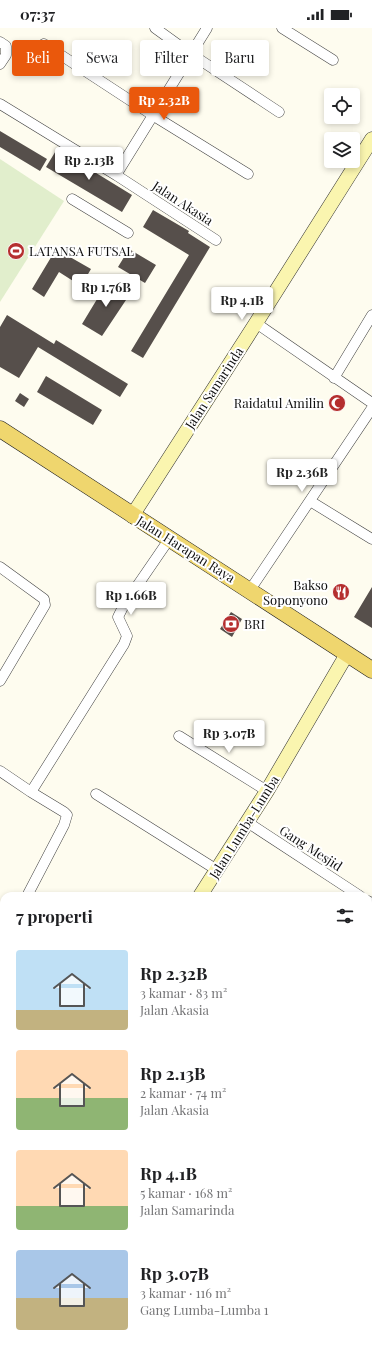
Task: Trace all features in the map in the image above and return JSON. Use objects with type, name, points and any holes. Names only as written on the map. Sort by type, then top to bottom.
[{"type":"main road","name":"Jalan Harapan Raya","points":[[0,429],[132,516],[170,538],[372,670]]},
{"type":"street","points":[[155,28],[172,40]]},
{"type":"street","points":[[200,40],[207,28]]},
{"type":"street","points":[[282,28],[333,60]]},
{"type":"street","points":[[0,42],[6,46],[6,55],[0,64]]},
{"type":"street","points":[[64,57],[154,116],[248,174]]},
{"type":"street","points":[[203,62],[279,112]]},
{"type":"street","points":[[116,175],[178,76]]},
{"type":"street","name":"Jalan Akasia","points":[[0,104],[116,175],[216,240]]},
{"type":"street","name":"Jalan Samarinda","points":[[132,516],[372,139]]},
{"type":"street","points":[[72,199],[128,233]]},
{"type":"street","points":[[334,378],[372,315]]},
{"type":"street","points":[[256,323],[372,404]]},
{"type":"street","points":[[250,590],[372,408]]},
{"type":"street","points":[[310,501],[372,539]]},
{"type":"street","points":[[31,792],[124,644],[127,636],[118,617],[124,605],[170,538]]},
{"type":"street","points":[[0,567],[44,599],[45,605],[0,681]]},
{"type":"street","name":"Jalan Lumba-Lumba","points":[[203,892],[267,791],[347,654]]},
{"type":"street","points":[[179,736],[267,791]]},
{"type":"street","points":[[0,771],[67,814],[64,825],[29,892]]},
{"type":"street","points":[[96,794],[217,870]]},
{"type":"street","name":"Gang Mesjid","points":[[247,822],[354,892]]},
{"type":"green space","name":"LATANSA FUTSAL","points":[[0,159],[64,201],[0,302]]},
{"type":"building","points":[[0,131],[47,159],[40,171],[0,147]]},
{"type":"building","points":[[57,149],[132,195],[122,212],[46,167]]},
{"type":"building","points":[[153,210],[189,231],[188,233],[210,247],[143,358],[131,351],[189,255],[143,227]]},
{"type":"building","points":[[56,249],[91,269],[81,286],[59,272],[44,297],[32,289]]},
{"type":"building","points":[[129,249],[156,265],[145,283],[118,267]]},
{"type":"building","points":[[108,281],[130,294],[102,336],[82,324]]},
{"type":"building","points":[[7,315],[54,344],[56,340],[128,384],[120,397],[38,347],[19,378],[0,367],[0,327]]},
{"type":"building","points":[[46,376],[102,410],[93,425],[37,392]]},
{"type":"building","points":[[20,393],[29,399],[24,407],[15,401]]},
{"type":"building","points":[[372,587],[372,628],[354,617]]},
{"type":"building","name":"BRI","points":[[231,612],[242,619],[232,637],[220,629]]},
{"type":"place","name":"LATANSA FUTSAL","points":[[16,251]]},
{"type":"place","name":"Raidatul Amilin","points":[[337,403]]},
{"type":"place","name":"Bakso Soponyono","points":[[341,592]]},
{"type":"place","name":"BRI","points":[[231,624]]}]
